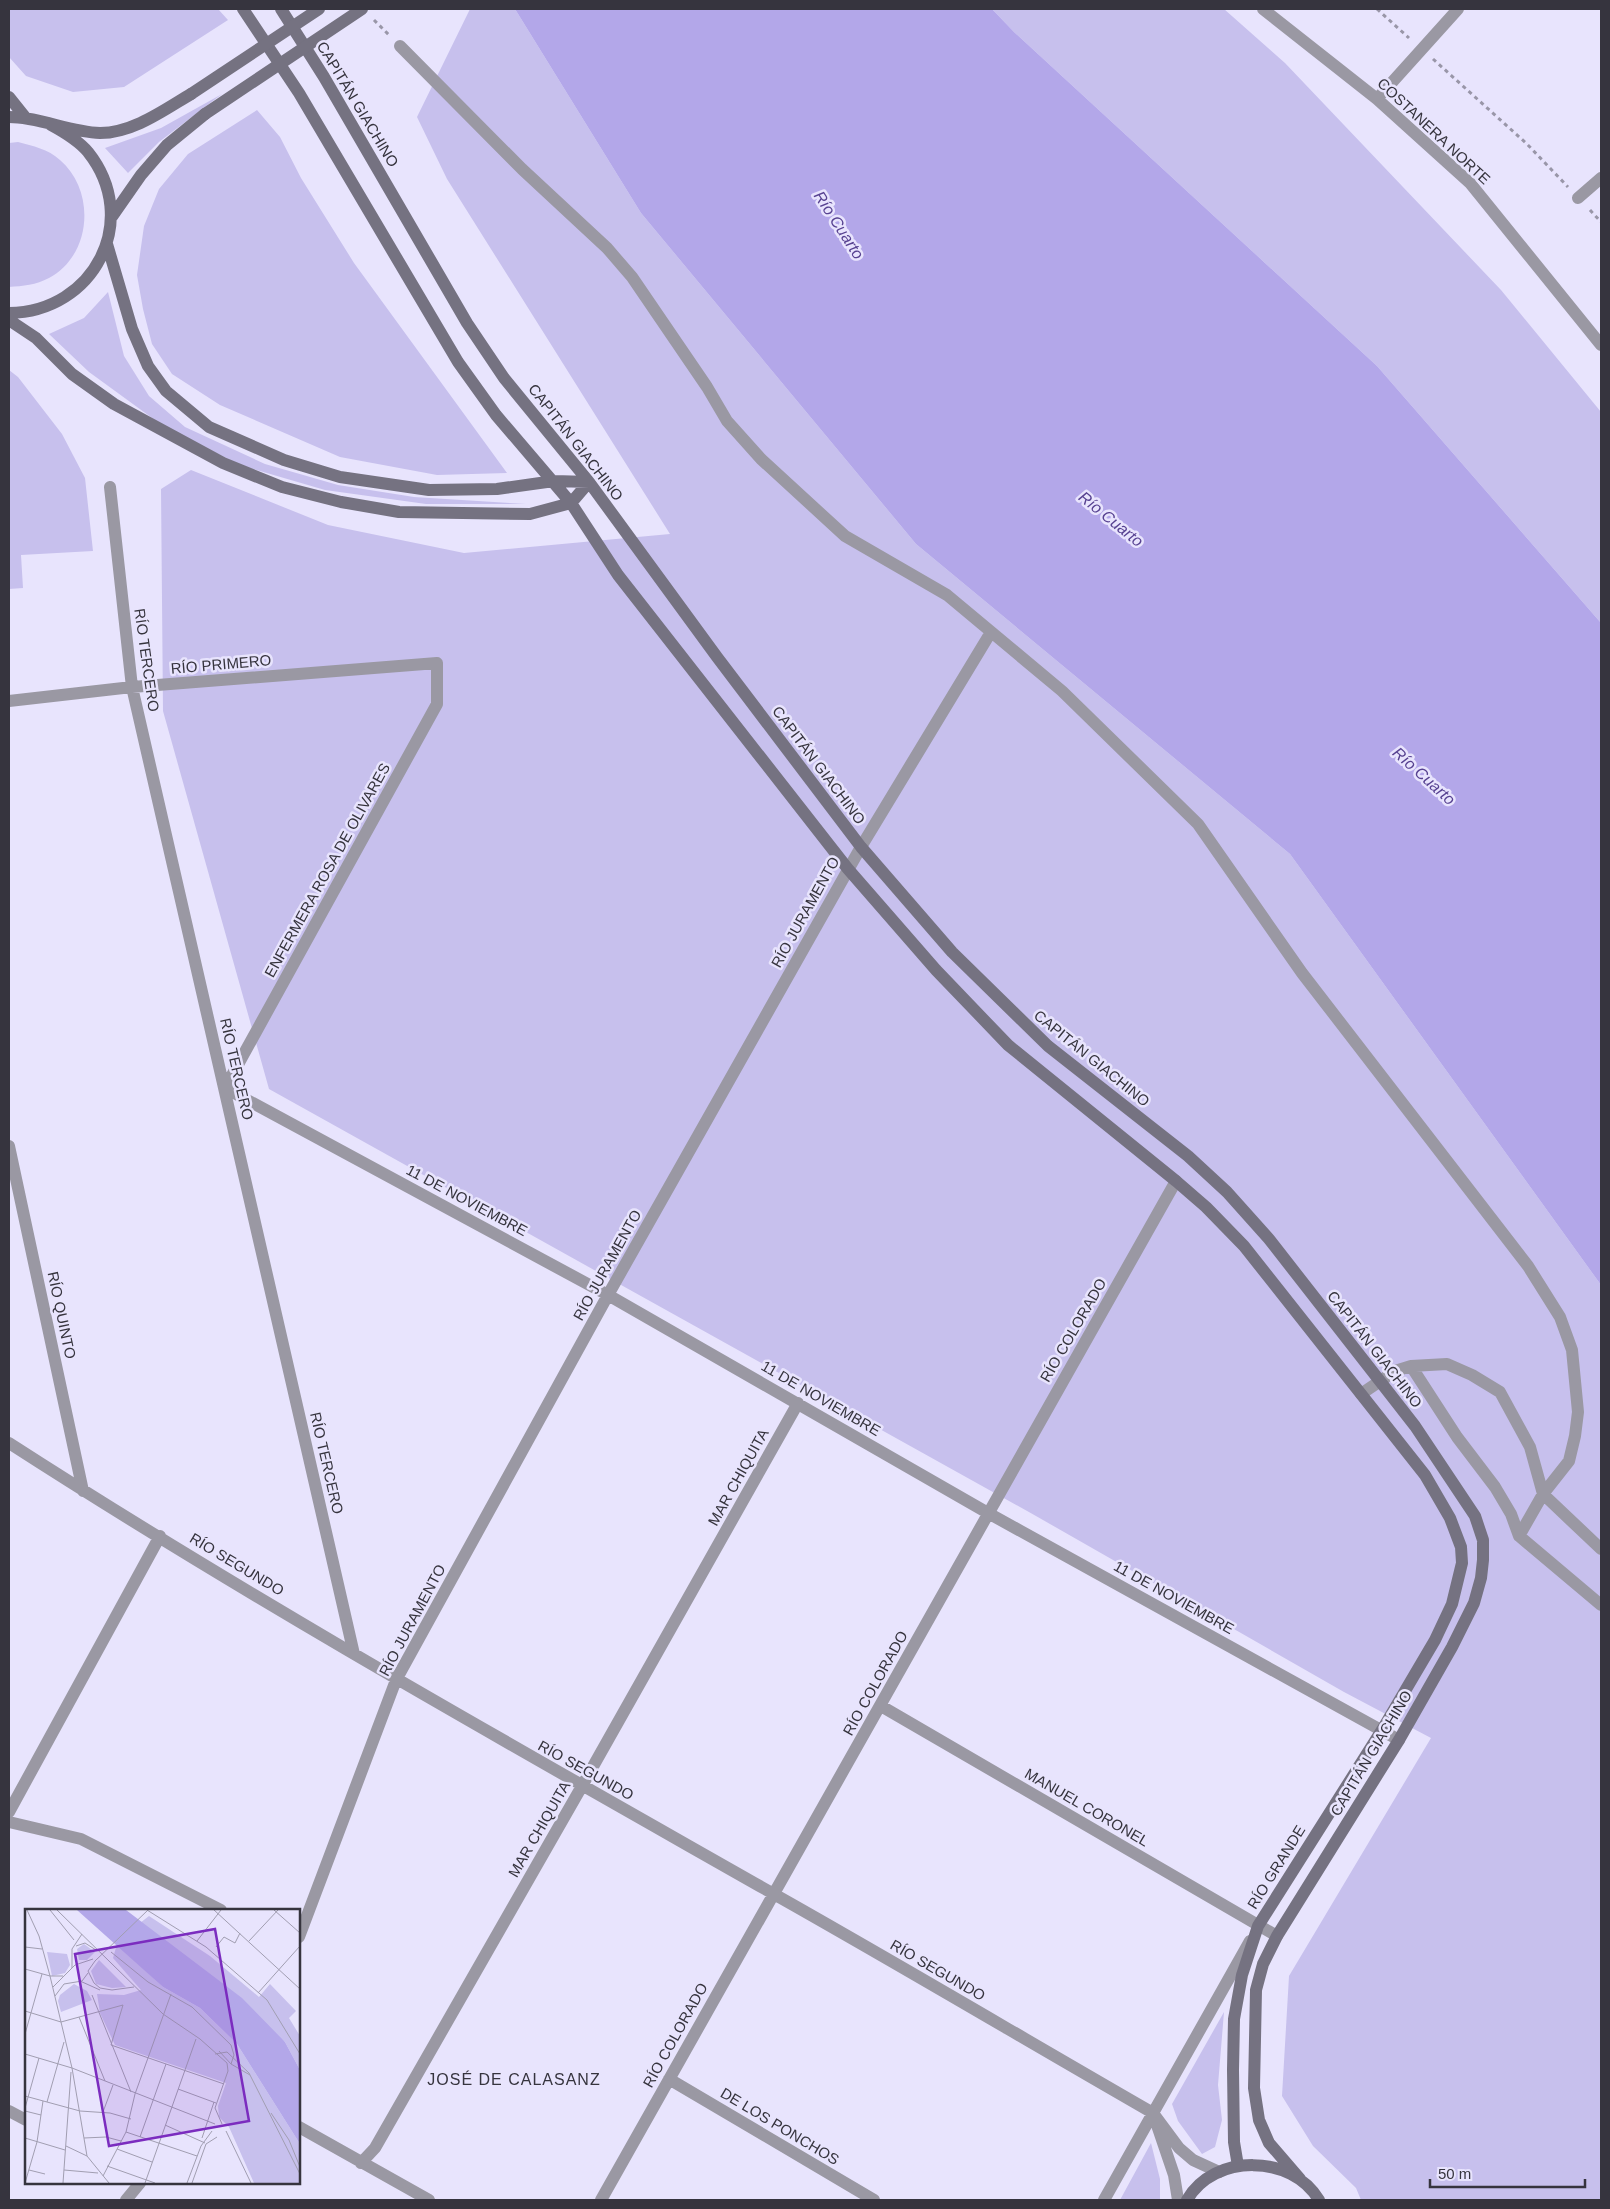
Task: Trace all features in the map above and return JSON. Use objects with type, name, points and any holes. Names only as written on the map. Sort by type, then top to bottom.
[{"type":"main road","points":[[244,9],[299,93],[458,362],[496,416],[571,503],[618,575],[848,869],[936,970],[1008,1045],[1206,1207],[1244,1246],[1361,1394]]},
{"type":"main road","name":"CAPITÁN GIACHINO","points":[[281,9],[324,77],[467,323],[504,378],[589,482],[717,657],[861,847],[952,952],[1048,1046],[1188,1156],[1226,1192],[1269,1239],[1415,1426],[1475,1516],[1483,1540],[1481,1578],[1474,1603],[1452,1647],[1399,1740],[1277,1936],[1263,1964],[1256,1990],[1254,2088],[1259,2120],[1269,2143],[1319,2200]]},
{"type":"main road","points":[[9,117],[25,117],[51,125],[100,133],[134,126],[191,94],[319,9]]},
{"type":"main road","points":[[111,218],[140,175],[167,145],[205,114],[365,12]]},
{"type":"main road","points":[[9,97],[25,117]]},
{"type":"main road","points":[[9,313],[27,313],[54,304],[77,290],[95,269],[107,244],[111,218],[108,192],[100,170],[87,151],[76,141],[51,125]]},
{"type":"main road","points":[[107,244],[132,329],[148,366],[166,390],[209,426],[284,460],[340,477],[429,490],[497,489],[554,481],[589,482]]},
{"type":"main road","points":[[9,320],[36,338],[72,374],[114,404],[223,463],[282,487],[341,502],[398,512],[530,514],[571,503],[589,482]]},
{"type":"main road","name":"RÍO GRANDE","points":[[1258,1926],[1382,1730],[1435,1640],[1452,1604],[1462,1563],[1461,1547],[1450,1518],[1425,1475],[1361,1394]]},
{"type":"main road","points":[[1238,2166],[1234,2142],[1234,2018],[1242,1975],[1258,1926]]},
{"type":"main road","points":[[1187,2200],[1203,2182],[1219,2172],[1238,2166],[1259,2164],[1281,2169],[1300,2179]]},
{"type":"street","name":"COSTANERA NORTE","points":[[1263,9],[1377,99],[1470,183],[1601,345]]},
{"type":"street","points":[[1377,99],[1458,9]]},
{"type":"street","points":[[400,46],[522,169],[607,248],[632,277],[707,387],[726,421],[761,459],[845,536],[946,596],[1062,691],[1198,824],[1302,974],[1532,1273],[1560,1317],[1572,1350],[1578,1412],[1575,1436],[1569,1461],[1543,1494],[1519,1536]]},
{"type":"street","points":[[1578,198],[1601,178]]},
{"type":"street","name":"RÍO TERCERO","points":[[110,486],[132,687],[354,1654]]},
{"type":"street","name":"RÍO JURAMENTO","points":[[300,1934],[396,1680],[608,1295],[848,869],[991,632]]},
{"type":"street","name":"RÍO PRIMERO","points":[[9,701],[132,687],[437,663]]},
{"type":"street","name":"ENFERMERA ROSA DE OLIVARES","points":[[225,1088],[436,704],[437,663]]},
{"type":"street","name":"11 DE NOVIEMBRE","points":[[225,1088],[608,1295],[988,1513],[1399,1740]]},
{"type":"street","name":"RÍO QUINTO","points":[[9,1146],[83,1491]]},
{"type":"street","name":"RÍO COLORADO","points":[[601,2200],[1176,1181]]},
{"type":"street","points":[[1361,1394],[1395,1371],[1411,1366],[1447,1364],[1472,1375],[1500,1392],[1530,1447],[1543,1494],[1601,1549]]},
{"type":"street","points":[[1411,1366],[1457,1437],[1495,1487],[1511,1514],[1519,1536],[1601,1605]]},
{"type":"street","name":"MAR CHIQUITA","points":[[361,2164],[375,2148],[798,1403]]},
{"type":"street","name":"RÍO SEGUNDO","points":[[9,1443],[83,1491],[396,1680],[1154,2113]]},
{"type":"street","points":[[9,1812],[160,1536]]},
{"type":"street","name":"MANUEL CORONEL","points":[[881,1706],[1277,1936]]},
{"type":"street","points":[[9,1822],[80,1839],[219,1909]]},
{"type":"street","name":"RÍO GRANDE","points":[[1104,2200],[1258,1926]]},
{"type":"street","name":"DE LOS PONCHOS","points":[[669,2079],[874,2200]]},
{"type":"street","points":[[9,2111],[25,2119]]},
{"type":"street","points":[[1154,2113],[1178,2148],[1193,2160],[1219,2172]]},
{"type":"street","points":[[1154,2113],[1174,2175],[1178,2200]]},
{"type":"street","points":[[300,2128],[361,2164],[429,2200]]},
{"type":"street","points":[[126,2200],[139,2184]]},
{"type":"path","points":[[1377,9],[1527,144],[1601,222]]},
{"type":"path","points":[[365,12],[400,46]]},
{"type":"shaded area","points":[[9,9],[218,9],[228,20],[124,87],[73,92],[26,76],[9,57]]},
{"type":"shaded area","points":[[470,9],[515,9],[641,213],[916,544],[1290,854],[1601,1285],[1601,2200],[1361,2200],[1356,2188],[1313,2146],[1282,2096],[1289,1976],[1431,1738],[1344,1692],[1036,1516],[269,1089],[163,711],[161,489],[191,470],[328,525],[464,553],[670,534],[447,179],[417,117]]},
{"type":"shaded area","points":[[992,9],[1224,9],[1285,63],[1501,290],[1601,412],[1601,623],[1377,366],[1014,32]]},
{"type":"shaded area","points":[[222,94],[159,142],[128,173],[105,148],[161,128]]},
{"type":"shaded area","points":[[257,110],[280,137],[301,178],[354,263],[507,473],[437,475],[340,457],[220,405],[172,374],[152,344],[143,309],[137,275],[144,226],[159,189],[188,154]]},
{"type":"shaded area","points":[[18,142],[50,153],[60,160],[72,173],[80,188],[84,205],[84,222],[81,239],[74,254],[63,268],[49,278],[39,282],[9,287],[9,143]]},
{"type":"shaded area","points":[[108,292],[124,356],[149,396],[185,427],[265,464],[338,485],[414,497],[526,504],[426,504],[325,490],[239,465],[159,423],[89,372],[49,334],[84,318]]},
{"type":"shaded area","points":[[9,370],[18,377],[62,434],[85,478],[93,551],[21,555],[23,588],[9,589]]},
{"type":"shaded area","points":[[1224,2012],[1218,2085],[1222,2120],[1215,2147],[1202,2154],[1178,2121],[1172,2104]]},
{"type":"shaded area","points":[[1151,2143],[1160,2179],[1160,2200],[1120,2200]]},
{"type":"water","name":"Río Cuarto","points":[[515,9],[992,9],[1014,32],[1377,366],[1601,623],[1601,1285],[1290,854],[916,544],[641,213]]},
{"type":"district","name":"JOSÉ DE CALASANZ","points":[[514,2079]]}]
